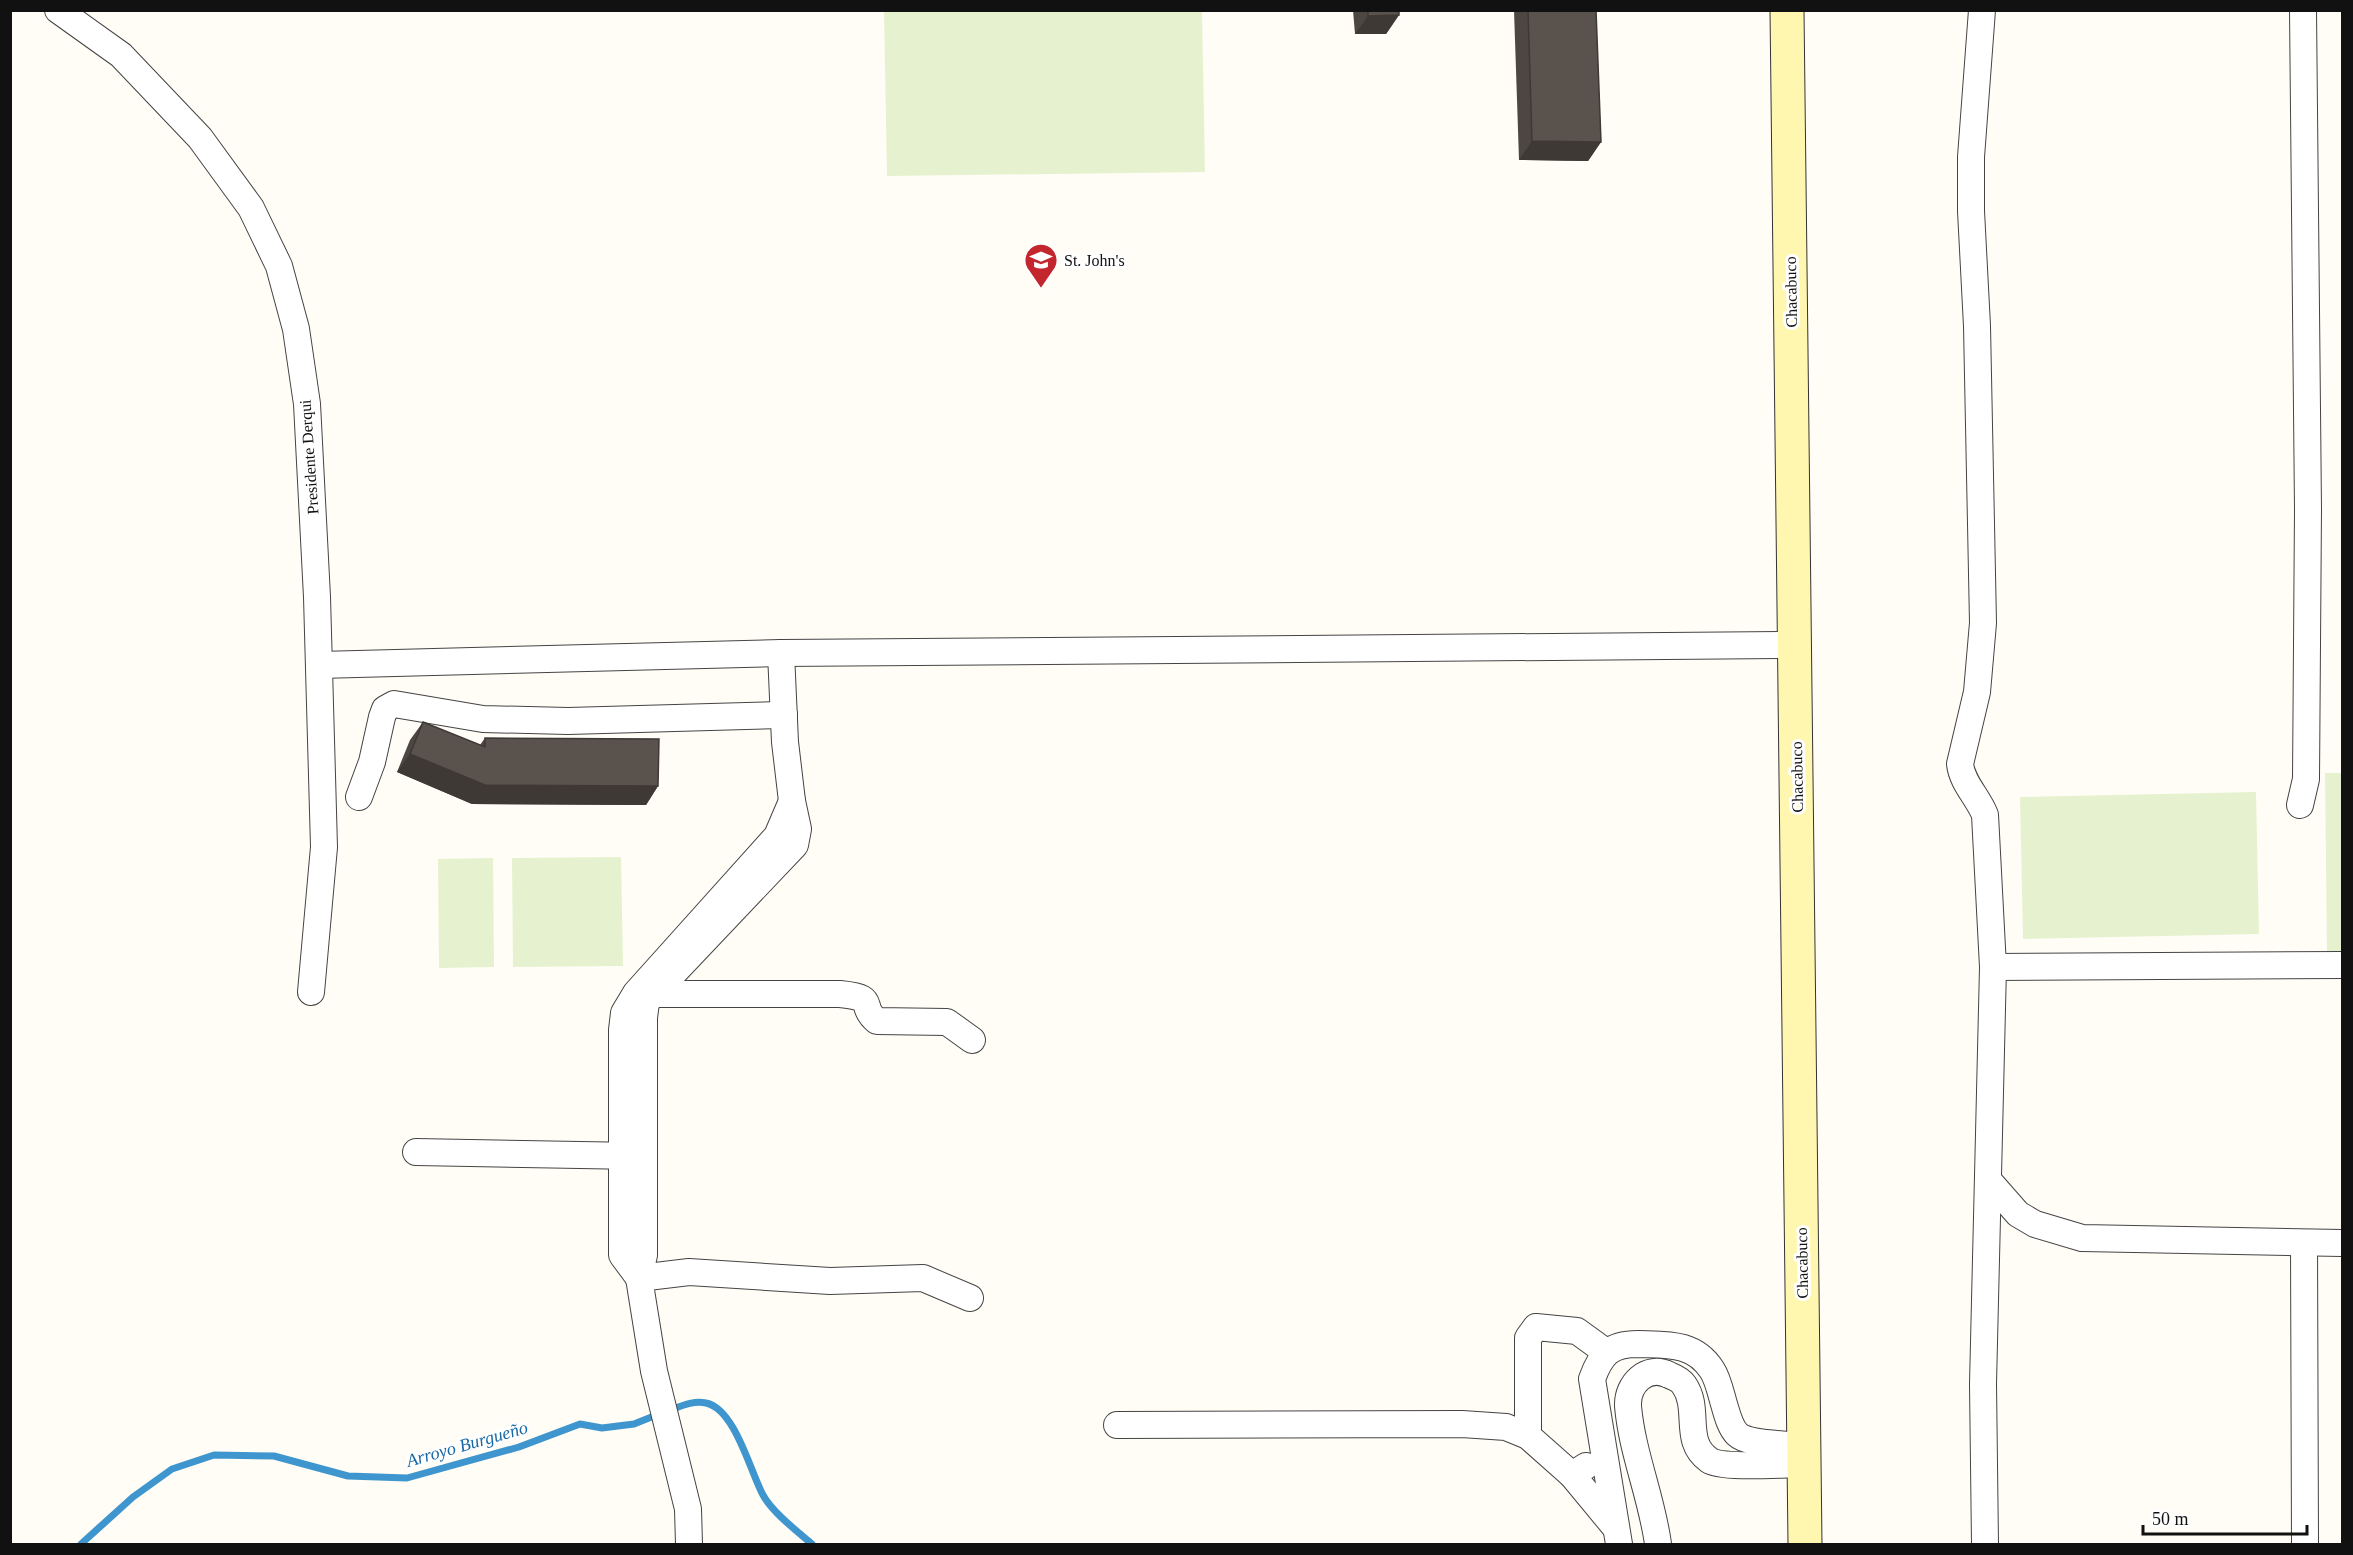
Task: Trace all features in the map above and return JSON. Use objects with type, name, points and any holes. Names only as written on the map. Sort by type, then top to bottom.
[{"type":"street","name":"Presidente Derqui","points":[[58,10],[121,55],[200,138],[251,208],[279,267],[296,329],[307,404],[317,597],[324,847],[311,992]]},
{"type":"street","name":"Chacabuco","points":[[1787,10],[1805,1545]]},
{"type":"street","points":[[1982,10],[1971,157],[1971,211],[1977,326],[1983,623],[1977,692],[1960,764],[1961,773],[1985,815],[1994,967],[1983,1384],[1985,1545]]},
{"type":"street","points":[[2300,805],[2306,779],[2308,521],[2302,10]]},
{"type":"street","points":[[319,665],[781,653],[1795,645]]},
{"type":"street","points":[[645,994],[795,845],[798,829],[792,801],[781,653]]},
{"type":"street","points":[[359,797],[372,762],[385,709],[394,704],[483,719],[579,721],[784,715]]},
{"type":"street","points":[[1994,967],[2343,965]]},
{"type":"street","points":[[645,994],[840,994],[859,996],[865,1000],[870,1015],[877,1021],[947,1022],[972,1040]]},
{"type":"street","points":[[645,994],[633,1156],[622,1255],[639,1278],[654,1371],[688,1509],[689,1545]]},
{"type":"street","points":[[416,1152],[633,1156]]},
{"type":"street","points":[[1989,1181],[2018,1214],[2035,1224],[2082,1238],[2343,1243]]},
{"type":"street","points":[[2304,1243],[2304,1545]]},
{"type":"street","points":[[639,1278],[689,1272],[830,1281],[923,1278],[970,1298]]},
{"type":"street","points":[[1528,1436],[1528,1338],[1536,1327],[1577,1331],[1606,1352]]},
{"type":"street","points":[[1621,1539],[1592,1379],[1598,1363],[1606,1352],[1623,1344],[1680,1345],[1695,1353],[1712,1370],[1736,1434],[1747,1440],[1804,1455]]},
{"type":"street","points":[[1657,1545],[1630,1425],[1628,1399],[1639,1378],[1649,1371],[1661,1370],[1684,1384],[1690,1398],[1693,1438],[1698,1450],[1711,1462],[1730,1464],[1804,1455]]},
{"type":"street","points":[[1117,1425],[1461,1424],[1506,1427],[1528,1436],[1572,1475],[1621,1539],[1643,1540],[1657,1545]]},
{"type":"street","points":[[1572,1475],[1605,1454],[1634,1442]]},
{"type":"green space","points":[[884,11],[1202,11],[1205,172],[887,176]]},
{"type":"green space","points":[[2325,773],[2342,773],[2342,956],[2327,956]]},
{"type":"green space","points":[[2256,792],[2259,934],[2023,939],[2020,797]]},
{"type":"green space","points":[[621,857],[623,966],[513,967],[512,858]]},
{"type":"green space","points":[[493,858],[494,967],[439,968],[438,859]]},
{"type":"building","points":[[1368,10],[1399,10],[1399,15],[1368,16]]},
{"type":"building","points":[[1528,10],[1596,10],[1601,142],[1532,141]]},
{"type":"building","points":[[423,722],[485,747],[485,738],[659,739],[658,786],[485,785],[410,754]]},
{"type":"waterway","name":"Arroyo Burgueño","points":[[670,1410],[697,1402],[716,1408],[733,1428],[767,1501],[812,1544]]},
{"type":"waterway","name":"Arroyo Burgueño","points":[[81,1544],[133,1497],[172,1469],[214,1455],[274,1456],[348,1476],[407,1478],[519,1447],[580,1424],[602,1428],[634,1424],[659,1414]]},
{"type":"place","name":"St. John's","points":[[1041,289]]}]
